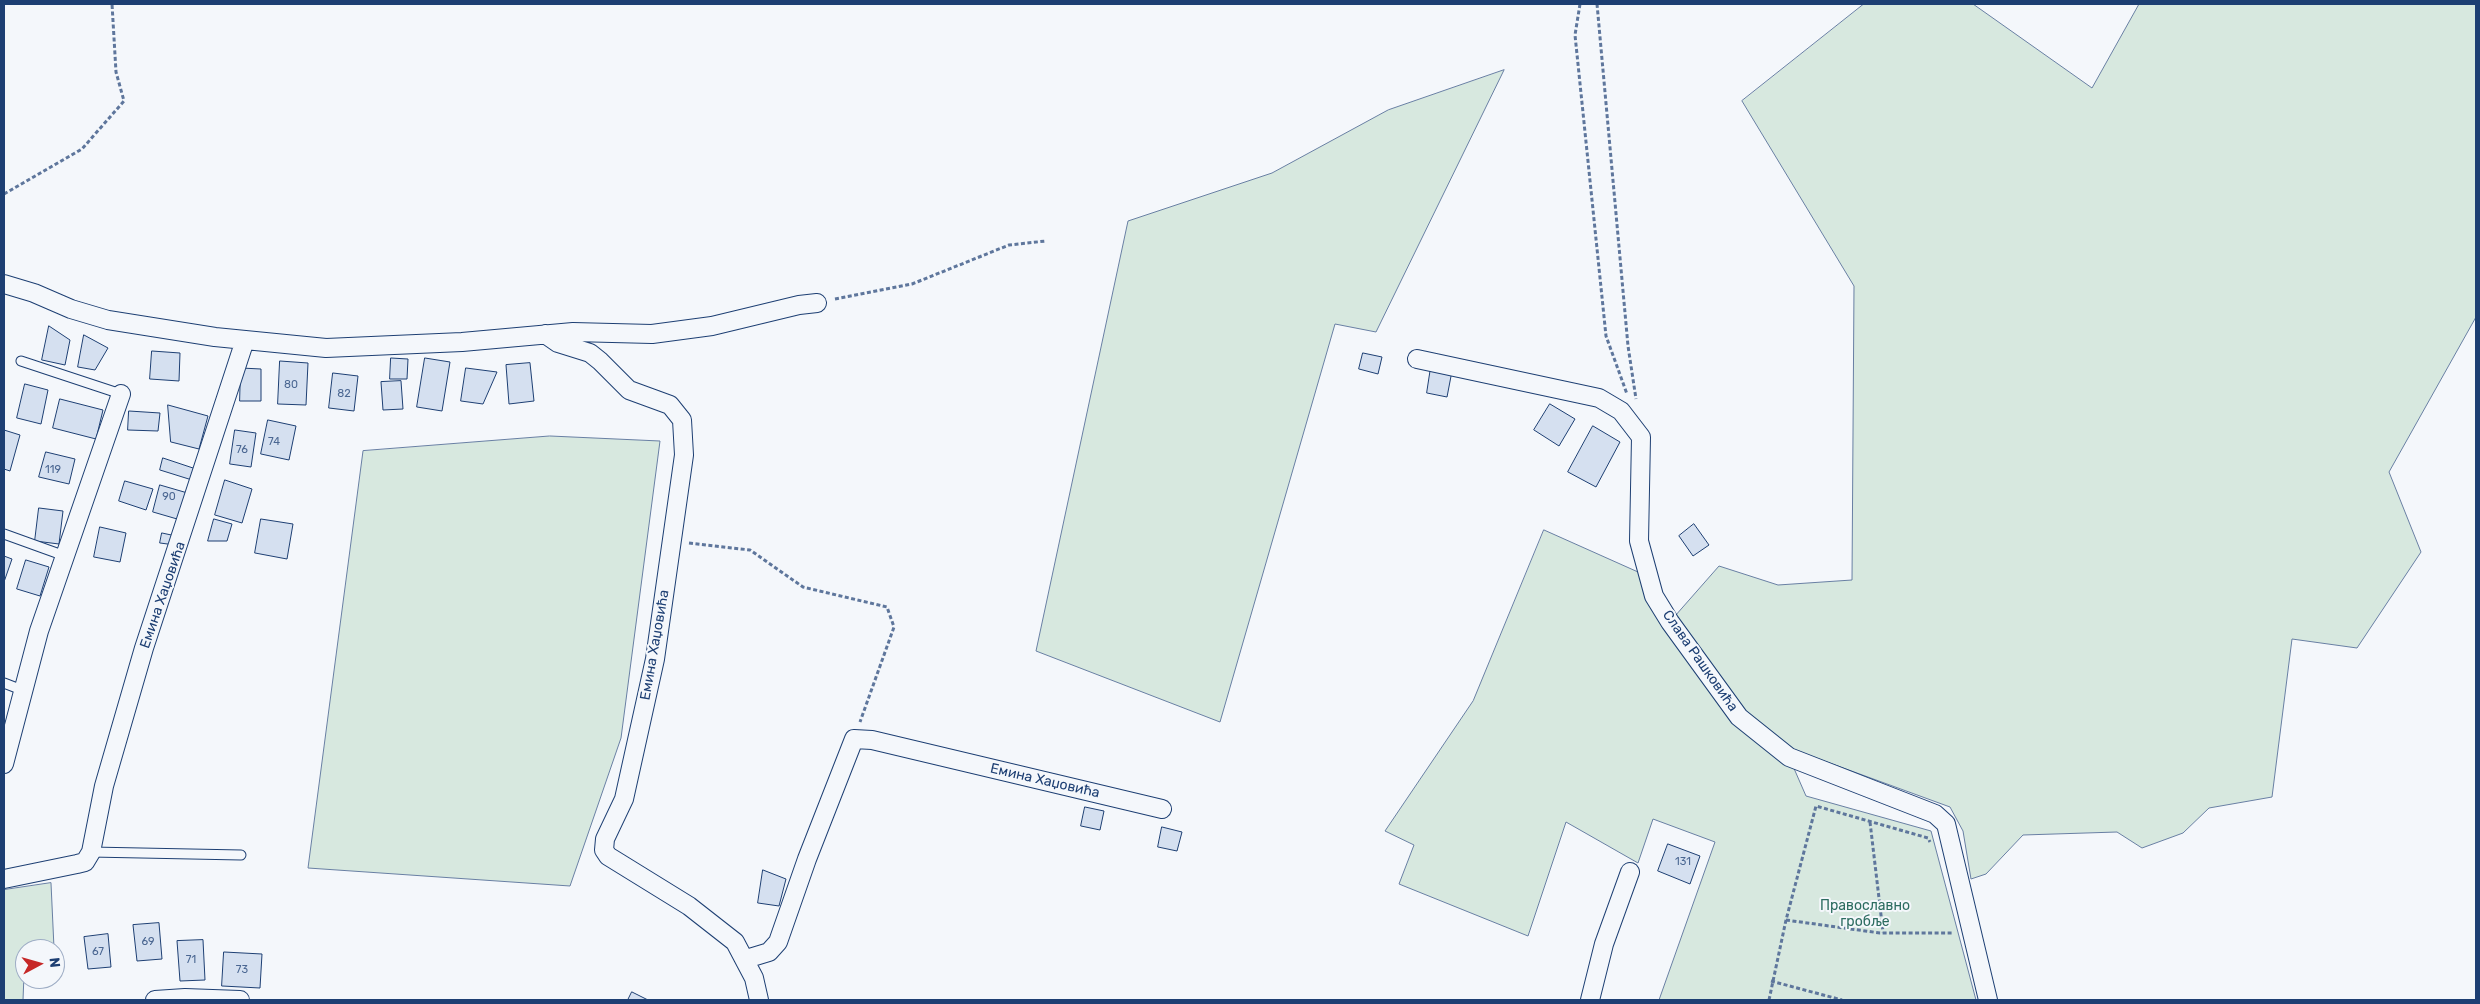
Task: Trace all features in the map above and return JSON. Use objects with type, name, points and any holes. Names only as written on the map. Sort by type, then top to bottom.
[{"type":"street","points":[[4,284],[34,293],[71,309],[108,320],[245,340],[343,348],[462,342],[586,331],[652,334],[712,326],[791,307],[817,303]]},
{"type":"street","name":"Емина Хаџовића","points":[[545,334],[558,343],[590,353],[600,360],[629,390],[670,405],[678,412],[682,420],[684,455],[651,678],[624,799],[605,839],[604,850],[608,856],[689,906],[735,942],[754,978],[759,1000]]},
{"type":"street","name":"Емина Хаџовића","points":[[91,852],[104,786],[142,658],[245,340]]},
{"type":"street","name":"Слава Рашковића","points":[[1417,359],[1599,398],[1621,411],[1641,437],[1639,542],[1654,596],[1670,622],[1739,717],[1789,757],[1935,814],[1946,824],[1988,1000]]},
{"type":"street","points":[[4,764],[39,631],[121,394]]},
{"type":"street","points":[[746,960],[769,952],[778,942],[807,859],[854,739]]},
{"type":"street","name":"Емина Хаџовића","points":[[854,739],[872,740],[1162,809]]},
{"type":"street","points":[[4,879],[85,862],[91,852]]},
{"type":"street","points":[[1590,1000],[1604,944],[1630,872]]},
{"type":"street","points":[[155,1000],[185,998],[240,1000]]},
{"type":"lane","points":[[21,361],[121,394]]},
{"type":"lane","points":[[4,534],[66,556]]},
{"type":"lane","points":[[4,683],[22,690]]},
{"type":"lane","points":[[91,852],[241,855]]},
{"type":"path","points":[[4,194],[82,149],[124,101],[116,72],[112,4]]},
{"type":"path","points":[[1580,4],[1575,34],[1606,336],[1630,403]]},
{"type":"path","points":[[1598,4],[1628,346],[1636,401]]},
{"type":"path","points":[[817,303],[912,284],[1009,245],[1046,241]]},
{"type":"path","points":[[671,541],[750,550],[803,587],[887,607],[894,627],[854,739]]},
{"type":"path","points":[[1769,1000],[1771,981],[1816,806],[1928,838]]},
{"type":"path","points":[[1870,822],[1883,932]]},
{"type":"path","points":[[1786,920],[1883,932],[1959,934]]},
{"type":"path","points":[[1771,981],[1842,1000]]},
{"type":"green space","points":[[1864,4],[1973,4],[2092,88],[2139,4],[2476,4],[2476,317],[2389,472],[2421,552],[2357,648],[2292,639],[2272,797],[2209,808],[2183,833],[2142,848],[2117,832],[2023,835],[1986,874],[1971,879],[1963,831],[1950,807],[1794,750],[1750,717],[1675,616],[1719,566],[1778,585],[1852,580],[1854,286],[1742,101]]},
{"type":"green space","points":[[1504,70],[1376,332],[1335,324],[1220,722],[1036,651],[1128,221],[1272,173],[1388,110]]},
{"type":"green space","points":[[550,436],[660,441],[621,738],[570,886],[308,868],[363,451]]},
{"type":"green space","name":"Православно гробље","points":[[1544,530],[1647,576],[1744,721],[1789,757],[1806,796],[1931,831],[1976,1000],[1659,1000],[1715,842],[1653,819],[1638,863],[1566,822],[1528,936],[1399,884],[1414,845],[1385,831],[1473,701]]},
{"type":"green space","points":[[51,883],[54,939],[15,939],[15,989],[23,989],[23,1000],[4,1000],[4,890]]},
{"type":"building","points":[[49,326],[70,340],[65,365],[42,360]]},
{"type":"building","points":[[84,335],[108,348],[95,370],[78,367]]},
{"type":"building","points":[[152,351],[180,353],[179,381],[150,379]]},
{"type":"building","points":[[1363,353],[1382,357],[1378,374],[1359,369]]},
{"type":"building","points":[[391,358],[408,359],[407,379],[390,379]]},
{"type":"building","points":[[425,358],[450,362],[442,411],[417,407]]},
{"type":"building","points":[[280,361],[308,363],[306,405],[278,404]]},
{"type":"building","points":[[530,363],[534,401],[509,404],[506,365]]},
{"type":"building","points":[[1431,367],[1452,371],[1447,397],[1427,393]]},
{"type":"building","points":[[241,368],[261,369],[261,401],[240,401]]},
{"type":"building","points":[[466,368],[497,372],[483,404],[461,401]]},
{"type":"building","points":[[333,373],[358,376],[354,411],[329,408]]},
{"type":"building","points":[[401,381],[403,409],[383,410],[381,382]]},
{"type":"building","points":[[25,384],[48,390],[41,424],[17,418]]},
{"type":"building","points":[[60,399],[103,410],[96,439],[53,428]]},
{"type":"building","points":[[1550,404],[1575,419],[1559,446],[1534,430]]},
{"type":"building","points":[[168,405],[208,416],[199,449],[171,442]]},
{"type":"building","points":[[129,411],[160,413],[158,431],[128,430]]},
{"type":"building","points":[[268,420],[296,426],[289,460],[261,454]]},
{"type":"building","points":[[1593,426],[1620,442],[1596,487],[1568,472]]},
{"type":"building","points":[[4,430],[20,435],[10,471],[4,469]]},
{"type":"building","points":[[235,430],[256,433],[251,467],[230,464]]},
{"type":"building","points":[[46,452],[75,459],[69,484],[39,477]]},
{"type":"building","points":[[163,458],[196,469],[192,480],[160,470]]},
{"type":"building","points":[[225,480],[252,489],[242,523],[215,515]]},
{"type":"building","points":[[125,481],[153,489],[146,510],[119,501]]},
{"type":"building","points":[[160,485],[191,494],[184,521],[153,512]]},
{"type":"building","points":[[39,508],[63,511],[59,544],[35,541]]},
{"type":"building","points":[[214,519],[232,524],[227,541],[208,541]]},
{"type":"building","points":[[261,519],[293,524],[287,559],[255,553]]},
{"type":"building","points":[[1694,524],[1709,545],[1693,556],[1679,536]]},
{"type":"building","points":[[100,527],[126,533],[120,562],[94,557]]},
{"type":"building","points":[[162,533],[176,536],[175,545],[160,543]]},
{"type":"building","points":[[4,556],[12,559],[4,582]]},
{"type":"building","points":[[26,560],[49,567],[40,596],[17,589]]},
{"type":"building","points":[[1085,807],[1104,811],[1100,830],[1081,826]]},
{"type":"building","points":[[1162,827],[1182,832],[1177,851],[1158,847]]},
{"type":"building","points":[[1668,844],[1700,856],[1690,884],[1658,871]]},
{"type":"building","points":[[763,870],[786,879],[779,906],[758,903]]},
{"type":"building","points":[[159,923],[162,959],[137,961],[133,925]]},
{"type":"building","points":[[108,934],[111,967],[88,969],[84,937]]},
{"type":"building","points":[[203,940],[205,980],[180,981],[177,941]]},
{"type":"building","points":[[224,952],[262,954],[260,988],[222,986]]},
{"type":"building","points":[[632,992],[648,1000],[628,1000]]}]
